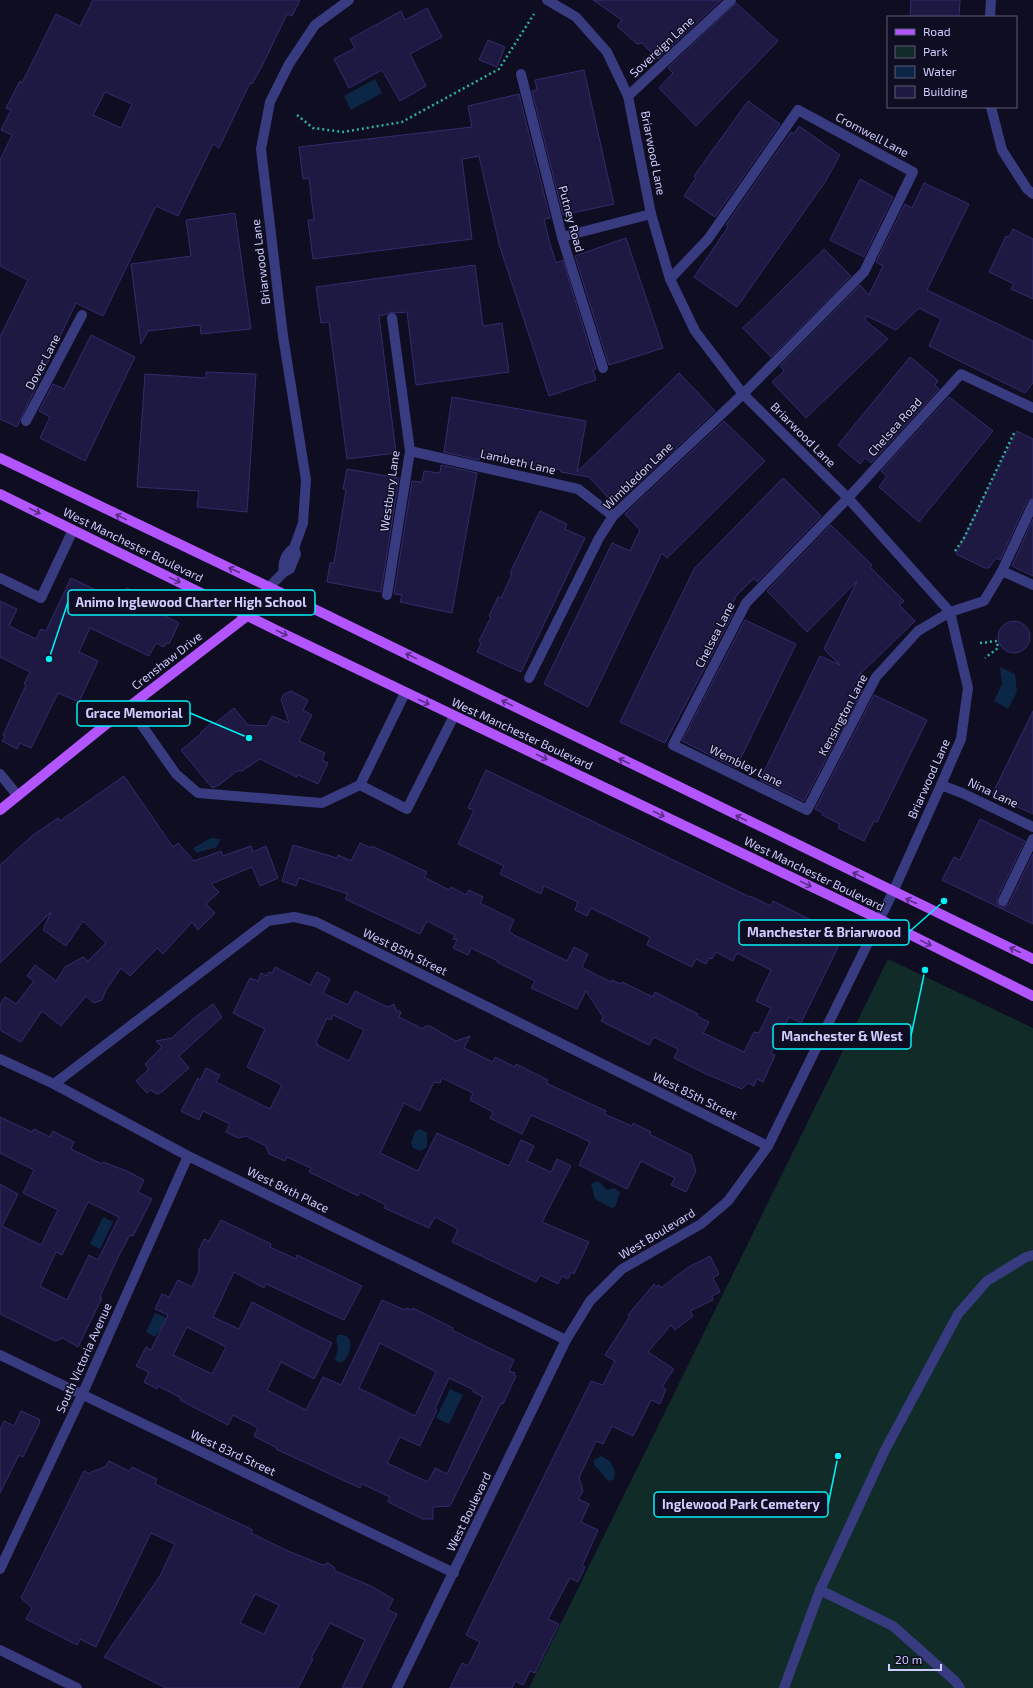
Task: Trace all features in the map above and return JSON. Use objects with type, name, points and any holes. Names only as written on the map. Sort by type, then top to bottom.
[{"type":"main road","name":"West Manchester Boulevard","points":[[0,458],[269,587],[1033,959]]},
{"type":"main road","name":"West Manchester Boulevard","points":[[0,494],[405,693],[879,919],[1033,996]]},
{"type":"main road","name":"Crenshaw Drive","points":[[0,810],[129,707],[247,616],[269,587]]},
{"type":"street","name":"Briarwood Lane","points":[[269,587],[284,572],[282,566],[289,551],[294,548],[303,523],[306,480],[283,336],[261,149],[270,102],[289,64],[314,25],[349,0]]},
{"type":"street","name":"Briarwood Lane","points":[[547,0],[576,17],[607,52],[628,96],[651,214],[670,279],[695,331],[743,394],[848,498],[950,612],[968,688],[961,739],[893,892]]},
{"type":"street","name":"Sovereign Lane","points":[[628,96],[731,0]]},
{"type":"street","points":[[990,16],[991,0]]},
{"type":"street","name":"Putney Road","points":[[521,74],[562,237],[603,368]]},
{"type":"street","points":[[991,108],[1002,150],[1027,189],[1033,194]]},
{"type":"street","name":"Cromwell Lane","points":[[670,279],[708,239],[798,110],[913,172],[864,272],[743,394]]},
{"type":"street","points":[[562,237],[651,214]]},
{"type":"street","name":"Dover Lane","points":[[26,421],[82,315]]},
{"type":"street","name":"Westbury Lane","points":[[387,595],[410,451],[392,318]]},
{"type":"street","name":"Chelsea Road","points":[[848,498],[961,374],[1033,408]]},
{"type":"street","name":"Wimbledon Lane","points":[[529,678],[599,538],[613,516],[743,394]]},
{"type":"street","name":"Lambeth Lane","points":[[410,451],[578,489],[613,516]]},
{"type":"street","name":"Chelsea Lane","points":[[673,746],[746,603],[848,498]]},
{"type":"street","name":"Kensington Lane","points":[[807,810],[876,678],[918,631],[950,612],[984,601],[1002,571],[1033,504]]},
{"type":"street","points":[[0,578],[41,598],[73,530]]},
{"type":"street","points":[[1002,571],[1033,585]]},
{"type":"street","points":[[129,707],[176,774],[198,793],[322,803],[360,785],[405,693]]},
{"type":"street","points":[[360,785],[407,809],[454,716]]},
{"type":"street","name":"Wembley Lane","points":[[673,746],[807,810]]},
{"type":"street","points":[[0,774],[18,796]]},
{"type":"street","name":"Nina Lane","points":[[941,785],[962,793],[1033,827]]},
{"type":"street","points":[[1004,900],[1033,838]]},
{"type":"street","name":"West Boulevard","points":[[397,1688],[566,1340],[590,1301],[622,1269],[701,1224],[728,1201],[768,1146],[893,892]]},
{"type":"street","name":"West 85th Street","points":[[54,1084],[268,921],[294,917],[316,922],[768,1146]]},
{"type":"street","name":"West 84th Place","points":[[0,1059],[54,1084],[188,1156],[566,1340]]},
{"type":"street","name":"South Victoria Avenue","points":[[0,1569],[82,1395],[188,1156]]},
{"type":"street","points":[[784,1688],[820,1590],[885,1450],[958,1314],[987,1280],[1026,1257],[1033,1255]]},
{"type":"street","name":"West 83rd Street","points":[[0,1355],[454,1573]]},
{"type":"street","points":[[820,1590],[893,1626],[955,1681],[960,1688]]},
{"type":"street","points":[[0,1650],[77,1688]]},
{"type":"path","points":[[297,115],[313,128],[343,132],[402,122],[499,69],[534,14]]},
{"type":"path","points":[[956,552],[1015,431]]},
{"type":"path","points":[[980,643],[997,641],[998,648],[985,658]]},
{"type":"green space","points":[[888,959],[1033,1028],[1033,1688],[529,1688]]},
{"type":"water","points":[[375,79],[382,93],[351,110],[344,96]]},
{"type":"water","points":[[1000,667],[1015,674],[1017,692],[1008,709],[994,701],[1002,684]]},
{"type":"water","points":[[211,838],[220,839],[217,847],[196,853],[193,848]]},
{"type":"water","points":[[420,1129],[427,1133],[427,1147],[421,1151],[413,1148],[411,1143],[415,1132]]},
{"type":"water","points":[[598,1181],[607,1190],[614,1188],[620,1192],[615,1207],[612,1208],[595,1199],[591,1184]]},
{"type":"water","points":[[103,1217],[113,1222],[100,1249],[90,1244]]},
{"type":"water","points":[[155,1313],[176,1322],[160,1330],[155,1337],[146,1332]]},
{"type":"water","points":[[338,1335],[348,1337],[350,1341],[350,1351],[348,1356],[341,1363],[335,1360],[338,1348],[336,1338]]},
{"type":"water","points":[[450,1389],[463,1395],[449,1424],[436,1418]]},
{"type":"water","points":[[601,1456],[610,1461],[615,1471],[614,1479],[609,1481],[607,1480],[594,1465],[594,1460]]},
{"type":"building","points":[[93,0],[300,0],[292,16],[287,14],[262,66],[252,84],[250,83],[219,148],[213,144],[178,216],[156,206],[103,316],[76,303],[17,427],[0,419],[0,337],[28,280],[0,266],[0,160],[12,135],[1,130],[11,110],[6,108],[20,81],[22,83],[56,14],[80,26]],"holes":[[[105,92],[132,104],[121,128],[93,115]]]},
{"type":"building","points":[[593,0],[721,0],[658,59],[642,43],[637,44],[617,26],[622,20]]},
{"type":"building","points":[[911,0],[960,0],[959,16],[910,16]]},
{"type":"building","points":[[736,3],[778,41],[696,126],[659,88],[673,73],[668,68]]},
{"type":"building","points":[[427,8],[442,37],[410,54],[426,86],[400,101],[382,70],[349,88],[334,59],[355,48],[350,39],[401,11],[405,20]]},
{"type":"building","points":[[488,40],[505,47],[497,67],[479,60]]},
{"type":"building","points":[[584,70],[614,204],[563,215],[532,91],[537,90],[535,80]]},
{"type":"building","points":[[519,94],[550,218],[544,219],[549,240],[556,263],[563,260],[596,369],[593,370],[596,380],[549,396],[499,244],[479,156],[462,159],[472,239],[313,259],[308,220],[314,220],[309,178],[303,179],[299,147],[472,127],[468,106]]},
{"type":"building","points":[[748,101],[780,124],[715,217],[684,196],[696,178],[694,176]]},
{"type":"building","points":[[799,126],[840,155],[825,182],[737,307],[694,277],[728,227],[726,225],[791,132],[794,134]]},
{"type":"building","points":[[860,179],[893,197],[864,257],[830,240]]},
{"type":"building","points":[[924,183],[969,204],[927,290],[1033,341],[1033,383],[1025,393],[929,346],[941,319],[919,308],[896,330],[867,316],[865,320],[888,339],[806,418],[772,382],[784,371],[780,366],[860,285],[869,295],[883,266],[876,262],[905,204],[912,208]]},
{"type":"building","points":[[235,213],[251,329],[201,334],[200,325],[148,331],[141,344],[131,264],[191,256],[186,220]]},
{"type":"building","points":[[1013,229],[1033,239],[1033,299],[1011,289],[1014,284],[989,272],[1006,236],[1009,237]]},
{"type":"building","points":[[626,238],[663,348],[609,365],[575,256]]},
{"type":"building","points":[[824,249],[851,276],[771,357],[743,328]]},
{"type":"building","points":[[475,265],[483,326],[502,323],[509,372],[416,385],[407,312],[391,312],[379,316],[396,453],[347,459],[329,322],[321,323],[316,287]]},
{"type":"building","points":[[91,335],[135,357],[85,461],[40,438],[50,417],[39,411],[53,384],[64,389]]},
{"type":"building","points":[[910,357],[938,381],[935,385],[939,389],[871,463],[865,458],[860,464],[838,445]]},
{"type":"building","points":[[206,372],[256,374],[247,512],[197,507],[199,491],[137,487],[145,374],[206,378]]},
{"type":"building","points":[[679,373],[715,411],[615,505],[589,477],[561,472],[561,470],[480,455],[479,460],[444,452],[452,397],[586,421],[577,472]]},
{"type":"building","points":[[949,397],[993,431],[919,522],[879,487],[887,476],[881,471]]},
{"type":"building","points":[[724,421],[765,461],[667,558],[662,553],[588,707],[544,684],[612,543],[630,551],[640,530],[625,514]]},
{"type":"building","points":[[1017,431],[1033,439],[1033,498],[1027,501],[1000,560],[996,558],[989,568],[985,568],[956,554]]},
{"type":"building","points":[[441,465],[477,473],[452,613],[400,602],[402,595],[394,594],[412,481],[422,482],[424,471],[440,473]]},
{"type":"building","points":[[347,469],[399,478],[381,592],[327,582],[330,563],[334,563],[346,490],[343,489]]},
{"type":"building","points":[[783,478],[821,516],[757,582],[754,578],[736,596],[729,612],[733,614],[665,743],[620,722],[694,569]]},
{"type":"building","points":[[540,511],[567,524],[565,529],[585,538],[521,672],[477,652],[481,643],[479,641],[491,617],[489,616],[498,597],[501,598],[512,574],[510,573]]},
{"type":"building","points":[[1033,519],[1033,576],[1012,566]]},
{"type":"building","points":[[831,525],[872,565],[870,567],[904,601],[899,605],[915,621],[858,676],[865,679],[860,688],[863,689],[804,801],[760,780],[820,656],[840,665],[824,649],[857,581],[807,632],[767,591]]},
{"type":"building","points":[[71,578],[113,598],[117,590],[124,594],[127,588],[169,608],[165,616],[179,623],[169,644],[166,643],[164,647],[156,643],[149,656],[90,628],[79,652],[98,661],[79,702],[58,693],[31,748],[20,743],[17,749],[2,741],[5,736],[3,735],[26,685],[24,684],[30,672],[0,657],[0,601],[17,609],[9,626],[36,639],[41,629],[46,631]]},
{"type":"building","points":[[745,620],[796,644],[736,768],[682,741]]},
{"type":"building","points":[[1014,621],[1023,624],[1027,628],[1030,637],[1027,646],[1023,650],[1014,653],[1005,650],[1001,646],[998,637],[1001,628],[1005,624]]},
{"type":"building","points":[[291,691],[308,700],[303,710],[312,715],[299,741],[325,753],[322,760],[328,763],[318,784],[298,775],[297,777],[260,759],[242,771],[237,771],[219,785],[212,788],[181,750],[201,734],[200,733],[211,723],[214,724],[234,708],[248,725],[267,726],[272,716],[289,723],[281,699],[284,694]]},
{"type":"building","points":[[874,695],[927,720],[877,822],[874,821],[864,841],[838,828],[840,824],[822,815],[823,813],[815,809]]},
{"type":"building","points":[[1033,711],[1033,814],[992,795]]},
{"type":"building","points":[[486,770],[750,897],[771,906],[773,901],[835,932],[839,938],[838,947],[801,1023],[789,1017],[771,1053],[775,1055],[763,1082],[757,1079],[754,1086],[748,1083],[742,1089],[706,1074],[674,1058],[678,1049],[654,1037],[649,1045],[601,1021],[603,1017],[586,991],[577,1009],[531,988],[535,981],[497,962],[498,961],[471,948],[468,955],[453,948],[457,940],[453,939],[455,935],[427,921],[420,934],[345,899],[348,894],[299,878],[296,886],[282,881],[293,845],[337,858],[338,855],[351,861],[360,843],[371,848],[372,846],[427,872],[424,877],[449,890],[451,887],[466,895],[469,890],[483,897],[480,903],[514,920],[509,931],[514,935],[567,961],[574,947],[588,954],[582,967],[587,970],[611,982],[612,980],[621,984],[622,982],[653,997],[655,992],[698,1014],[697,1016],[709,1022],[703,1033],[744,1052],[754,1032],[759,1033],[771,1008],[756,1001],[771,970],[737,953],[733,961],[716,952],[712,959],[709,958],[706,964],[696,959],[692,967],[647,945],[650,937],[591,908],[587,916],[575,910],[578,902],[544,886],[541,894],[500,874],[504,866],[458,844],[474,810],[468,808]]},
{"type":"building","points":[[124,776],[173,847],[178,843],[194,861],[221,851],[223,856],[251,846],[253,852],[266,846],[278,878],[260,886],[252,867],[211,884],[219,892],[206,904],[215,913],[198,930],[192,922],[163,954],[157,948],[130,976],[121,968],[106,990],[102,1000],[94,1003],[86,996],[61,1026],[42,1011],[21,1042],[0,1030],[0,1005],[5,997],[16,1004],[34,981],[27,976],[35,965],[56,981],[65,967],[83,957],[88,961],[106,943],[83,921],[66,946],[43,930],[51,912],[0,963],[0,865],[33,835],[58,818],[60,821]]},
{"type":"building","points":[[980,819],[1025,841],[997,898],[997,902],[1000,907],[1004,907],[1009,904],[1033,854],[1033,924],[942,880],[954,857],[960,860]]},
{"type":"building","points":[[275,967],[310,985],[317,972],[330,979],[323,993],[348,1005],[355,991],[388,1007],[394,1004],[396,1010],[401,1012],[399,1017],[423,1029],[425,1026],[430,1026],[456,1041],[470,1036],[464,1048],[493,1062],[495,1057],[515,1067],[516,1064],[548,1080],[546,1083],[606,1111],[604,1114],[632,1126],[633,1123],[651,1132],[649,1134],[691,1155],[696,1171],[686,1192],[671,1185],[675,1178],[641,1161],[627,1189],[579,1165],[590,1142],[531,1115],[522,1134],[490,1118],[493,1112],[470,1100],[473,1093],[442,1078],[440,1083],[434,1082],[420,1111],[404,1103],[380,1153],[418,1171],[437,1133],[509,1166],[521,1140],[534,1146],[527,1161],[551,1172],[557,1159],[571,1166],[542,1222],[589,1242],[574,1274],[571,1272],[568,1279],[562,1276],[558,1284],[540,1275],[536,1282],[452,1242],[458,1229],[435,1217],[429,1228],[384,1208],[386,1205],[360,1192],[358,1196],[309,1172],[311,1168],[287,1157],[285,1161],[269,1154],[266,1146],[246,1136],[238,1138],[226,1132],[230,1124],[203,1111],[199,1120],[181,1111],[198,1078],[200,1081],[206,1068],[220,1075],[216,1082],[270,1109],[282,1085],[247,1067],[265,1029],[233,1013],[250,978],[258,981],[261,973],[266,976],[269,972],[272,973]],"holes":[[[333,1015],[364,1030],[349,1061],[317,1045],[318,1044],[316,1042],[327,1018],[331,1020]]]},
{"type":"building","points":[[213,1004],[222,1017],[179,1056],[189,1068],[158,1094],[150,1090],[147,1093],[136,1081],[149,1069],[145,1064],[162,1047],[156,1041],[172,1038],[194,1018]]},
{"type":"building","points":[[0,1117],[32,1132],[34,1129],[50,1137],[53,1131],[74,1142],[71,1149],[102,1164],[103,1162],[127,1171],[144,1180],[138,1192],[152,1199],[133,1236],[130,1235],[119,1255],[100,1297],[102,1298],[78,1347],[63,1338],[55,1341],[0,1314],[0,1184],[18,1194],[2,1226],[41,1245],[58,1210],[23,1193],[34,1170],[0,1153]],"holes":[[[88,1202],[119,1217],[98,1260],[89,1255],[67,1300],[40,1286],[56,1252],[62,1255]]]},
{"type":"building","points":[[221,1220],[271,1244],[270,1247],[296,1259],[297,1255],[362,1286],[344,1320],[266,1284],[264,1288],[234,1272],[213,1317],[239,1329],[252,1302],[332,1343],[314,1379],[281,1362],[267,1390],[306,1410],[323,1377],[341,1385],[382,1300],[405,1310],[406,1308],[412,1310],[413,1308],[453,1328],[452,1330],[514,1360],[509,1371],[515,1373],[514,1375],[516,1376],[450,1506],[433,1507],[433,1519],[423,1519],[388,1502],[390,1497],[362,1484],[360,1488],[276,1449],[277,1448],[254,1436],[258,1428],[233,1415],[228,1425],[180,1400],[181,1398],[158,1386],[157,1389],[144,1382],[149,1372],[136,1366],[146,1347],[151,1350],[168,1315],[155,1309],[162,1294],[169,1297],[178,1280],[192,1287],[199,1272],[199,1250],[204,1239],[209,1241]],"holes":[[[187,1327],[226,1347],[212,1374],[173,1355]],[[380,1343],[436,1372],[415,1416],[359,1388]],[[449,1378],[474,1390],[473,1392],[483,1397],[447,1474],[435,1468],[428,1482],[387,1463],[400,1437],[420,1446],[437,1410],[435,1409]]]},
{"type":"building","points":[[710,1256],[719,1274],[713,1278],[720,1292],[712,1296],[713,1300],[690,1311],[693,1316],[675,1330],[671,1325],[648,1352],[674,1369],[662,1387],[666,1389],[660,1404],[651,1400],[633,1436],[612,1426],[603,1444],[596,1441],[579,1478],[583,1491],[578,1499],[589,1504],[581,1522],[598,1530],[582,1566],[585,1567],[578,1582],[570,1578],[548,1619],[559,1624],[535,1673],[530,1671],[523,1685],[515,1681],[512,1688],[450,1688],[462,1663],[468,1666],[480,1642],[466,1635],[591,1381],[603,1385],[615,1361],[605,1355],[630,1316],[628,1315],[654,1284],[656,1287],[659,1285],[661,1288],[687,1268]]},
{"type":"building","points":[[21,1411],[39,1419],[40,1422],[23,1457],[19,1455],[0,1493],[0,1430],[4,1421],[14,1426]]},
{"type":"building","points":[[109,1461],[129,1471],[132,1467],[157,1479],[155,1484],[253,1530],[251,1533],[288,1551],[323,1565],[328,1563],[334,1567],[335,1571],[371,1586],[393,1599],[388,1610],[397,1614],[361,1688],[342,1688],[365,1640],[330,1623],[311,1658],[313,1659],[298,1688],[166,1688],[104,1657],[160,1576],[175,1544],[151,1533],[96,1647],[80,1639],[77,1645],[26,1619],[32,1608],[21,1598],[84,1471],[90,1474],[91,1472],[105,1467]],"holes":[[[255,1594],[279,1605],[264,1634],[240,1623]]]},
{"type":"place","name":"Animo Inglewood Charter High School","points":[[49,659]]},
{"type":"place","name":"Grace Memorial","points":[[249,738]]},
{"type":"place","name":"Manchester & Briarwood","points":[[944,901]]},
{"type":"place","name":"Manchester & West","points":[[925,970]]},
{"type":"place","name":"Inglewood Park Cemetery","points":[[838,1456]]}]
